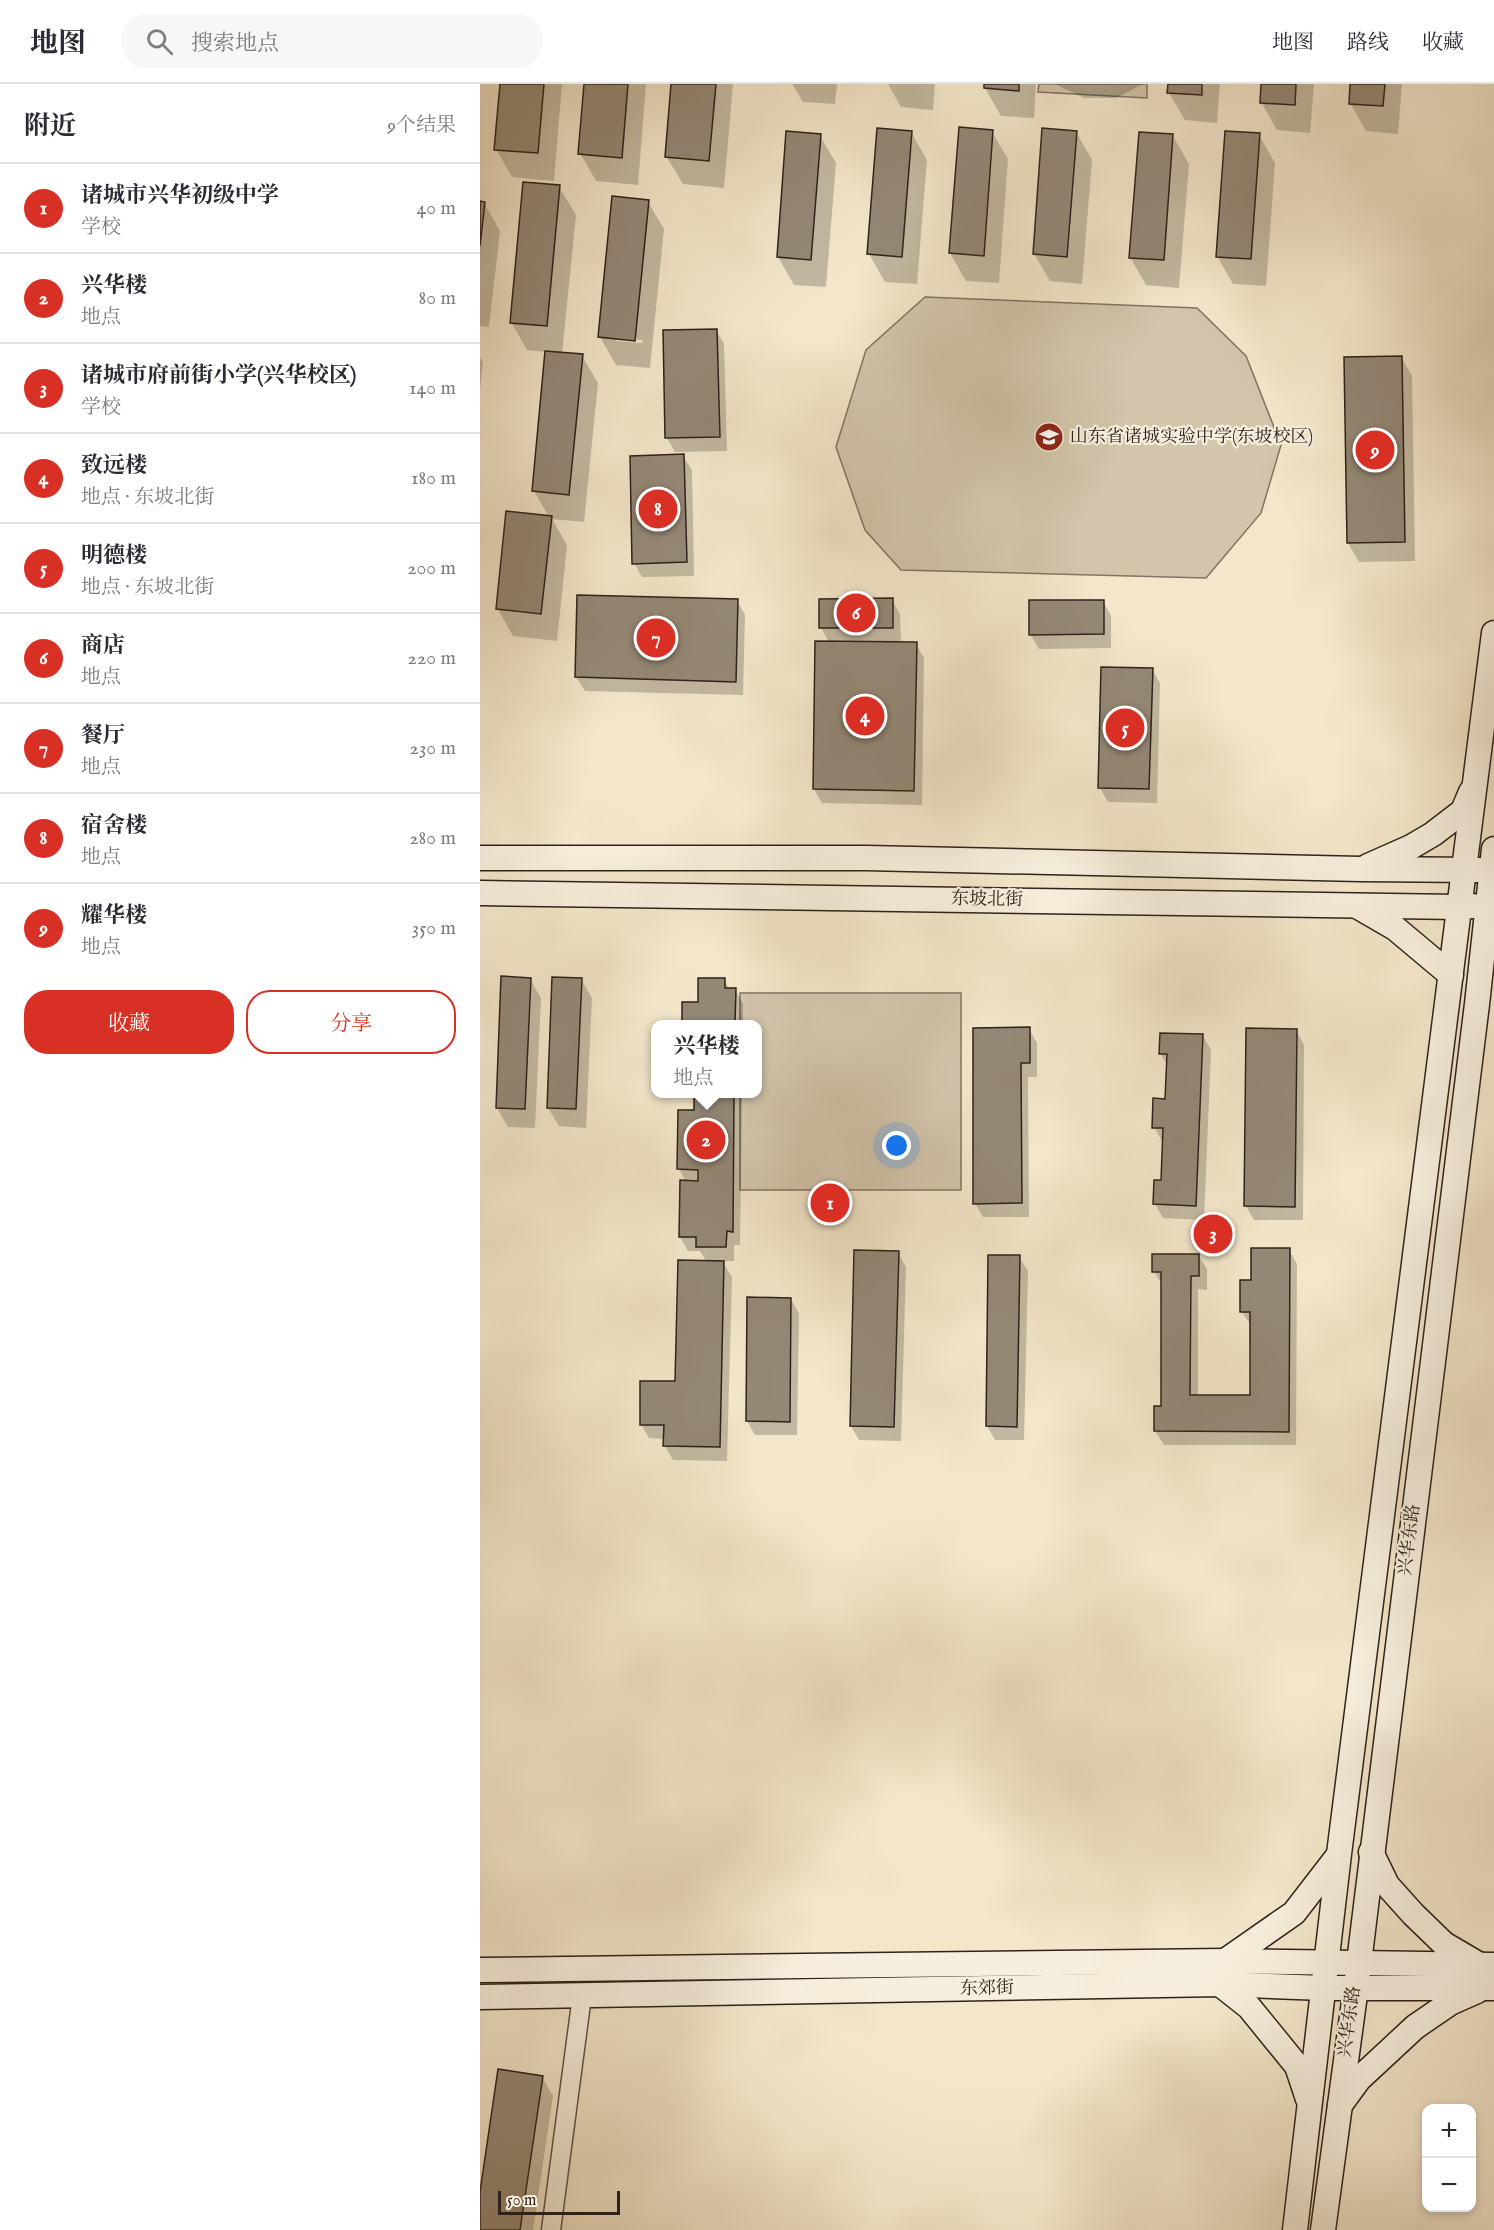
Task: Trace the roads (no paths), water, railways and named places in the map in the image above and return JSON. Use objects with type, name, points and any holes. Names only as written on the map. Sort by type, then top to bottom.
[{"type":"main road","points":[[1295,2230],[1339,1854],[1494,633]]},
{"type":"main road","points":[[1361,869],[1411,847],[1463,811],[1476,779]]},
{"type":"main road","points":[[480,858],[878,858],[1464,870],[1493,863]]},
{"type":"main road","name":"兴华东路","points":[[1323,2230],[1356,1987],[1490,904],[1493,863]]},
{"type":"main road","name":"东坡北街","points":[[480,893],[1458,907],[1490,904]]},
{"type":"main road","points":[[1355,905],[1395,928],[1451,975]]},
{"type":"main road","points":[[1477,1004],[1483,978],[1494,969]]},
{"type":"main road","points":[[1338,2107],[1359,2079],[1415,2027],[1488,1977],[1444,1944],[1413,1914],[1388,1885],[1371,1852]]},
{"type":"main road","points":[[1310,2105],[1297,2066],[1222,1973],[1294,1913],[1328,1872],[1339,1854]]},
{"type":"main road","name":"东郊街","points":[[480,1997],[582,1996],[1222,1973],[1358,1962],[1488,1977]]},
{"type":"main road","name":"东郊街","points":[[480,1970],[1222,1973],[1324,1988],[1488,1977]]},
{"type":"street","points":[[551,2230],[582,1996]]},
{"type":"place","name":"山东省诸城实验中学(东坡校区)","points":[[1049,437]]},
{"type":"place","name":"耀华楼","points":[[1375,450]]},
{"type":"place","name":"宿舍楼","points":[[658,509]]},
{"type":"place","name":"商店","points":[[856,613]]},
{"type":"place","name":"餐厅","points":[[656,638]]},
{"type":"place","name":"致远楼","points":[[865,716]]},
{"type":"place","name":"明德楼","points":[[1125,728]]},
{"type":"place","name":"兴华楼","points":[[706,1140]]},
{"type":"place","name":"诸城市兴华初级中学","points":[[830,1203]]},
{"type":"place","name":"诸城市府前街小学(兴华校区)","points":[[1213,1234]]}]
